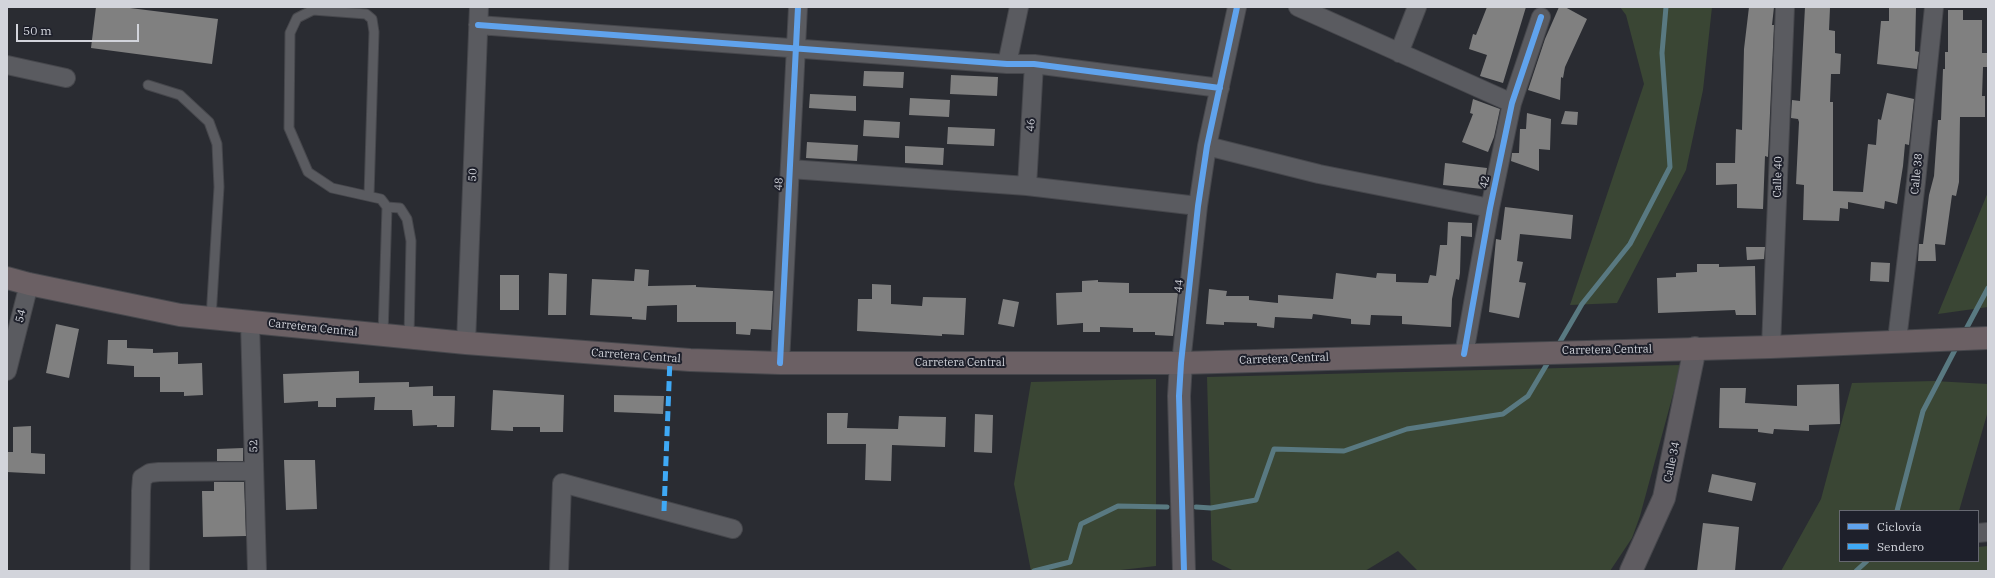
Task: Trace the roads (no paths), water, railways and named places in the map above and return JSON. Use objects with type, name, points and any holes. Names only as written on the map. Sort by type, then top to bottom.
[{"type":"highway","name":"Carretera Central","points":[[7,278],[29,284],[180,315],[466,343],[690,360],[780,363],[1181,363],[1554,351],[1771,347],[1908,340],[1988,338]]},
{"type":"street","name":"50","points":[[466,343],[479,7]]},
{"type":"street","name":"48","points":[[780,363],[798,7]]},
{"type":"street","points":[[1007,64],[1020,7]]},
{"type":"street","name":"44","points":[[1184,571],[1179,396],[1181,363],[1198,206],[1207,146],[1237,7]]},
{"type":"street","points":[[1298,7],[1512,104]]},
{"type":"street","points":[[1400,53],[1418,7]]},
{"type":"street","name":"Calle 40","points":[[1771,347],[1785,7]]},
{"type":"street","name":"Calle 38","points":[[1908,340],[1916,182],[1934,7]]},
{"type":"street","name":"42","points":[[1464,354],[1490,208],[1512,104],[1540,17]]},
{"type":"street","points":[[478,25],[1007,64],[1034,64],[1220,88]]},
{"type":"street","name":"46","points":[[1028,186],[1034,64]]},
{"type":"street","points":[[7,65],[66,78]]},
{"type":"street","points":[[1207,146],[1319,174],[1490,208]]},
{"type":"street","points":[[790,169],[1028,186],[1198,206]]},
{"type":"street","name":"54","points":[[7,371],[29,284]]},
{"type":"street","name":"52","points":[[250,322],[257,571]]},
{"type":"street","name":"Calle 34","points":[[1631,571],[1664,498],[1695,348]]},
{"type":"street","points":[[140,571],[142,478],[150,473],[159,472],[254,471]]},
{"type":"street","points":[[559,571],[562,483],[733,529]]},
{"type":"lane","points":[[369,196],[374,32],[372,19],[366,14],[312,10],[297,18],[290,33],[289,128],[308,172],[332,188],[381,199],[387,207],[383,335]]},
{"type":"lane","points":[[148,85],[180,94],[209,122],[217,144],[219,187],[211,318]]},
{"type":"lane","points":[[387,207],[400,208],[407,219],[411,241],[409,337]]},
{"type":"waterway","points":[[1557,347],[1582,304],[1630,244],[1670,167],[1662,53],[1666,7]]},
{"type":"waterway","points":[[1964,333],[1988,288]]},
{"type":"waterway","points":[[1897,510],[1923,411],[1957,346]]},
{"type":"waterway","points":[[1196,507],[1211,508],[1256,500],[1274,449],[1344,451],[1407,429],[1503,414],[1528,396],[1550,359]]},
{"type":"waterway","points":[[1034,571],[1070,562],[1081,524],[1118,506],[1167,507]]},
{"type":"waterway","points":[[1856,571],[1866,562]]}]
